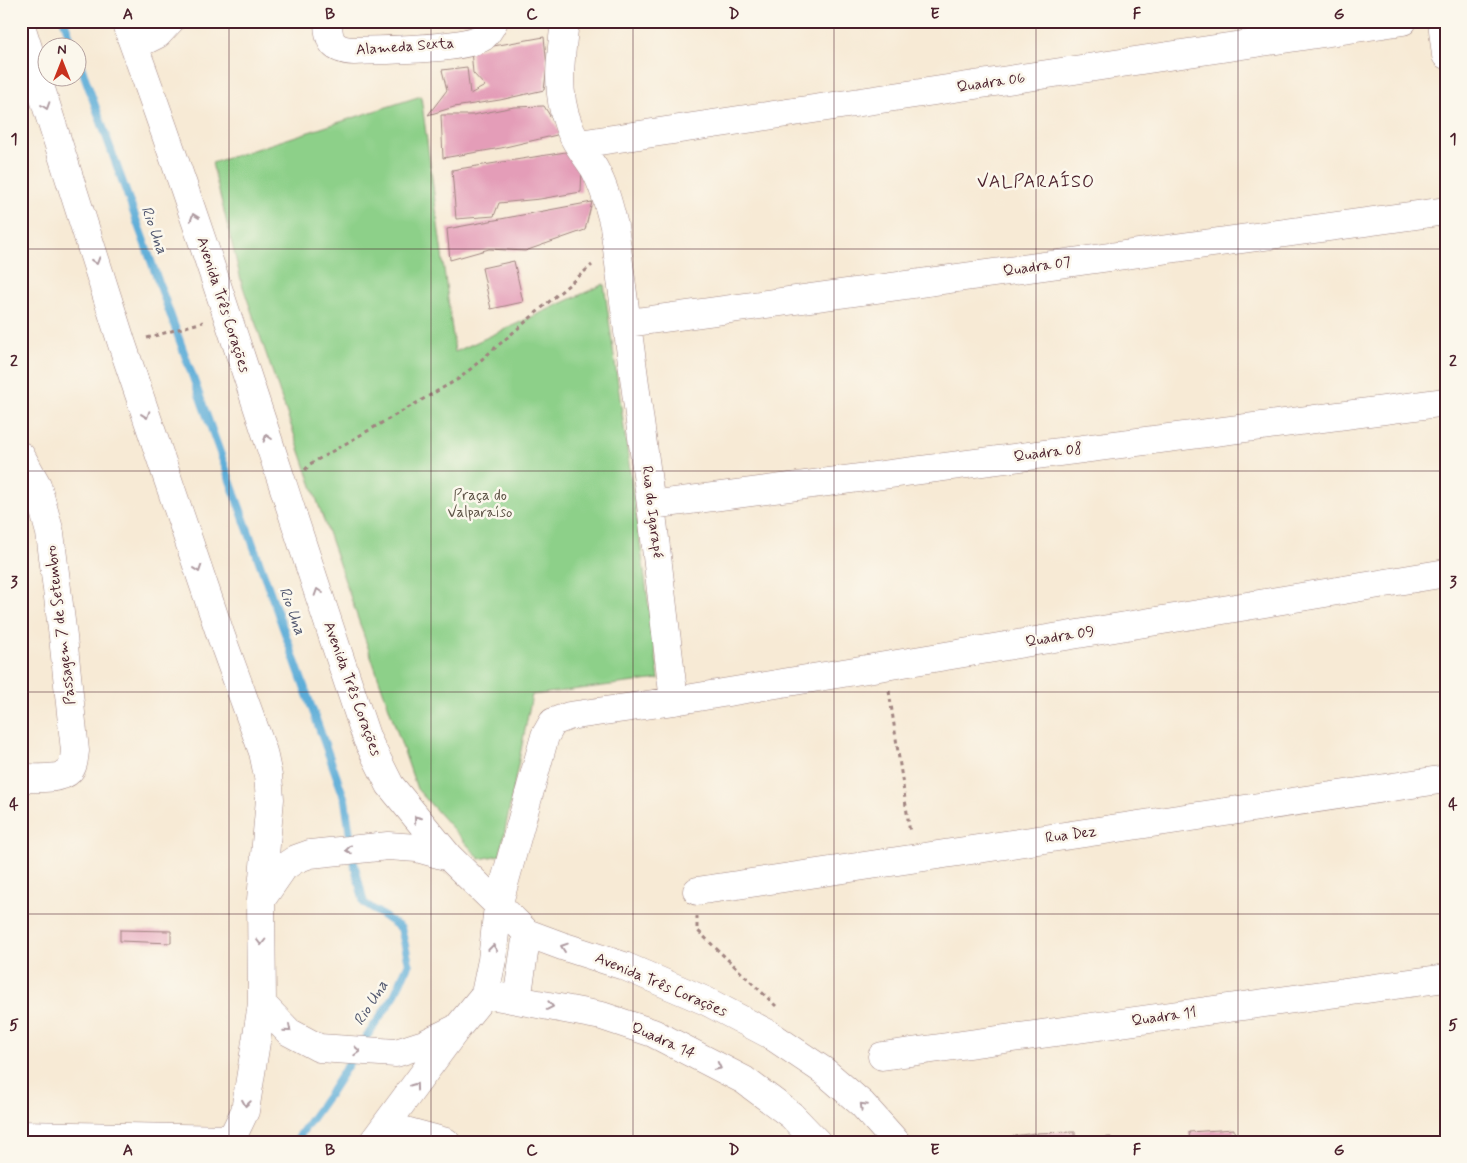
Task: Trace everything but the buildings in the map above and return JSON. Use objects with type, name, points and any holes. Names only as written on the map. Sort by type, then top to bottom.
[{"type":"street","points":[[129,34],[158,34],[170,21]]},
{"type":"street","name":"Alameda Sexta","points":[[328,21],[328,34],[336,47],[354,51],[470,43],[483,37],[490,30],[494,21]]},
{"type":"street","name":"Rua do Igarapé","points":[[565,21],[559,72],[560,100],[568,126],[595,170],[607,197],[616,243],[628,323],[674,701]]},
{"type":"street","name":"Quadra 06","points":[[579,144],[1403,21]]},
{"type":"street","points":[[1442,21],[1446,55]]},
{"type":"street","points":[[21,26],[125,354],[221,636],[263,752],[270,799],[263,858],[261,900],[262,1004],[245,1111],[231,1140],[21,1135]]},
{"type":"street","name":"Avenida Três Corações","points":[[129,34],[218,288],[367,739],[390,785],[449,857],[527,933],[624,966],[706,1002],[769,1034],[824,1071],[862,1104],[896,1142]]},
{"type":"street","name":"Quadra 07","points":[[628,323],[1446,211]]},
{"type":"street","name":"Quadra 08","points":[[651,505],[1446,402]]},
{"type":"street","name":"Passagem 7 de Setembro","points":[[21,456],[37,485],[50,533],[64,637],[75,751],[73,765],[69,772],[61,776],[33,778]]},
{"type":"street","name":"Quadra 09","points":[[674,701],[1446,573]]},
{"type":"street","points":[[446,1142],[380,1134],[458,1027],[485,994],[492,960],[498,906],[545,736],[553,722],[569,716],[674,701]]},
{"type":"street","name":"Rua Dez","points":[[697,891],[1446,779]]},
{"type":"street","points":[[261,900],[284,867],[296,859],[310,854],[388,846],[417,848],[449,857]]},
{"type":"street","points":[[517,1000],[527,933]]},
{"type":"street","name":"Quadra 11","points":[[882,1056],[1446,978]]},
{"type":"street","name":"Quadra 14","points":[[485,994],[602,1016],[653,1033],[744,1080],[791,1115],[817,1142]]},
{"type":"street","points":[[262,1004],[289,1032],[319,1048],[396,1053],[424,1044],[458,1027]]},
{"type":"path","points":[[285,492],[310,464],[460,378],[616,243]]},
{"type":"path","points":[[160,334],[196,324]]},
{"type":"path","points":[[885,666],[914,858]]},
{"type":"path","points":[[697,891],[697,930],[776,1006]]},
{"type":"green space","name":"Praça do Valparaíso","points":[[421,96],[455,352],[604,284],[659,679],[532,695],[500,855],[480,859],[417,789],[242,284],[212,163]]},
{"type":"waterway","name":"Rio Una","points":[[64,21],[70,38]]},
{"type":"waterway","name":"Rio Una","points":[[88,86],[345,800],[354,863],[364,903],[401,928],[409,963],[393,998],[361,1045]]},
{"type":"waterway","name":"Rio Una","points":[[295,1142],[353,1057]]},
{"type":"district","name":"VALPARAÍSO","points":[[1036,182]]}]
